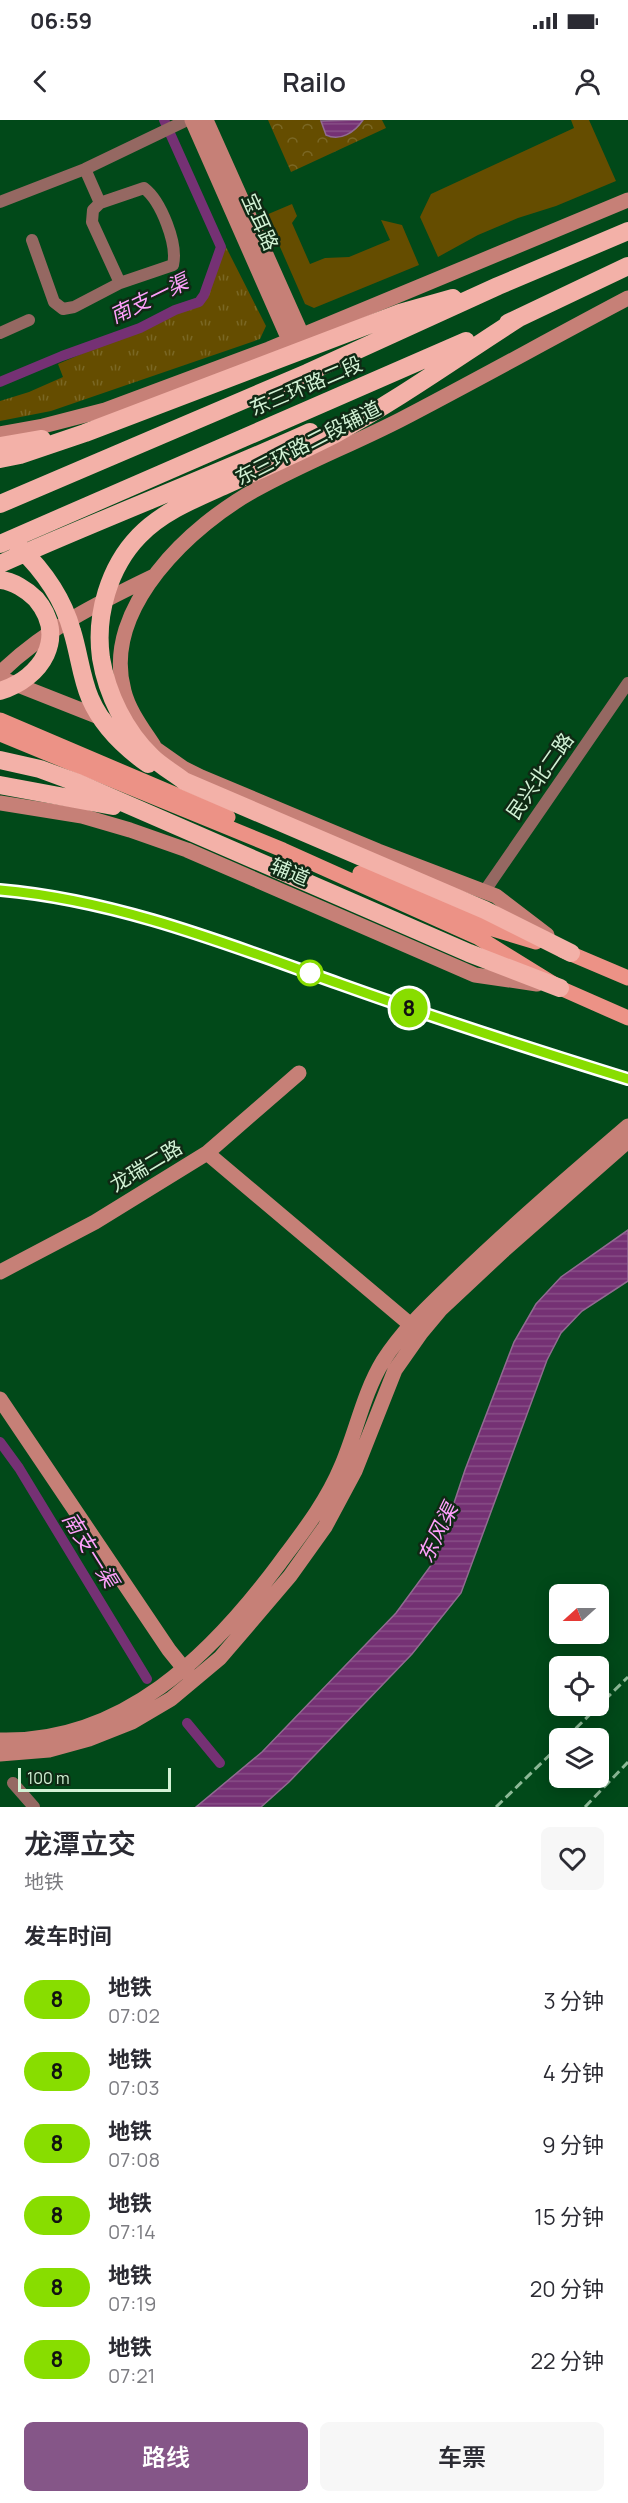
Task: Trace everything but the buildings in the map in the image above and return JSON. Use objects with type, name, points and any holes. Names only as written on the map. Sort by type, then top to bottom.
[{"type":"highway","name":"东三环路二段","points":[[0,504],[308,374],[498,286],[628,231]]},
{"type":"highway","name":"东三环路二段","points":[[0,544],[519,318],[628,266]]},
{"type":"highway","points":[[0,459],[20,455],[85,434],[295,342],[498,286]]},
{"type":"highway","points":[[184,781],[152,758],[130,732],[105,678],[99,646],[101,618],[111,580],[123,556],[139,536],[186,502],[330,429],[438,369],[519,318]]},
{"type":"highway","points":[[0,564],[94,522],[251,458],[330,429]]},
{"type":"highway","points":[[0,446],[85,434]]},
{"type":"highway","points":[[0,532],[36,563],[48,580],[72,629],[91,700],[123,746],[151,766],[480,923],[560,988]]},
{"type":"highway","points":[[0,579],[29,592],[46,611],[50,638],[47,652],[39,667],[21,683],[0,691]]},
{"type":"highway","points":[[0,760],[40,769],[146,813],[571,952]]},
{"type":"highway","points":[[0,785],[146,813]]},
{"type":"main road","points":[[0,720],[480,923]]},
{"type":"main road","points":[[0,734],[283,850],[480,923]]},
{"type":"main road","points":[[571,952],[628,978]]},
{"type":"main road","points":[[560,988],[628,1018]]},
{"type":"street","points":[[0,201],[85,169],[187,120]]},
{"type":"street","name":"宝耳路","points":[[192,120],[295,342]]},
{"type":"street","name":"宝耳路","points":[[206,120],[295,342]]},
{"type":"street","points":[[85,169],[100,203]]},
{"type":"street","points":[[32,240],[54,302],[63,309],[74,308],[120,283],[173,265],[176,253],[161,213],[152,194],[144,188],[100,203],[93,210],[92,222],[120,283]]},
{"type":"street","points":[[0,434],[105,410],[295,342],[628,200]]},
{"type":"street","name":"东三环路二段辅道","points":[[154,746],[132,710],[124,691],[121,651],[133,608],[156,574],[183,545],[211,521],[256,490],[399,421],[628,298]]},
{"type":"street","points":[[0,333],[29,320]]},
{"type":"street","points":[[0,673],[22,651],[44,634],[88,608],[156,574]]},
{"type":"street","points":[[0,678],[93,713],[154,746],[183,768],[378,851],[480,923]]},
{"type":"street","name":"民兴北二路","points":[[480,923],[628,683]]},
{"type":"street","name":"辅道","points":[[0,803],[82,816],[130,830],[187,850],[475,975],[560,988]]},
{"type":"street","name":"龙瑞二路","points":[[0,1272],[95,1222],[207,1153],[299,1073]]},
{"type":"street","points":[[0,1740],[41,1738],[85,1726],[129,1708],[220,1659],[326,1527],[355,1471],[395,1370],[416,1329],[501,1236],[628,1126]]},
{"type":"street","points":[[416,1329],[628,1141]]},
{"type":"street","points":[[207,1153],[416,1329]]},
{"type":"street","points":[[0,1399],[169,1650],[190,1675]]},
{"type":"street","points":[[0,1754],[49,1750],[89,1739],[132,1722],[190,1675]]},
{"type":"street","points":[[13,1783],[33,1807]]},
{"type":"green space","points":[[268,120],[321,120],[328,137],[360,125],[363,120],[382,120],[386,128],[291,172]]},
{"type":"green space","points":[[571,120],[589,120],[616,181],[478,235],[438,257],[420,217],[431,194],[574,128]]},
{"type":"green space","points":[[292,204],[297,216],[292,223],[310,264],[325,258],[349,257],[390,240],[381,220],[402,225],[419,265],[314,308],[305,304],[266,215]]},
{"type":"green space","points":[[226,247],[266,326],[260,339],[51,411],[0,421],[0,401],[29,392],[63,377],[58,364],[203,302]]},
{"type":"shaded area","points":[[363,120],[347,135],[337,137],[326,135],[321,121]]},
{"type":"shaded area","points":[[628,1230],[628,1281],[582,1311],[561,1333],[547,1360],[461,1593],[412,1654],[289,1782],[261,1807],[196,1807],[262,1752],[396,1613],[435,1560],[465,1470],[514,1342],[536,1304],[561,1277]]},
{"type":"waterway","name":"南支一渠","points":[[0,382],[62,356],[140,328],[175,310],[199,302],[204,295],[221,247],[164,120]]},
{"type":"waterway","name":"南支一渠","points":[[0,1442],[19,1468],[147,1679]]},
{"type":"waterway","name":"南支一渠","points":[[187,1723],[220,1763]]},
{"type":"railway","points":[[576,1728],[628,1677]]},
{"type":"railway","points":[[496,1807],[549,1756]]},
{"type":"railway","points":[[585,1807],[628,1762]]},
{"type":"metro line","name":"8","points":[[0,890],[47,894],[110,909],[230,945],[459,1026],[628,1079]]},
{"type":"water label","name":"东风渠","points":[[438,1533]]}]
